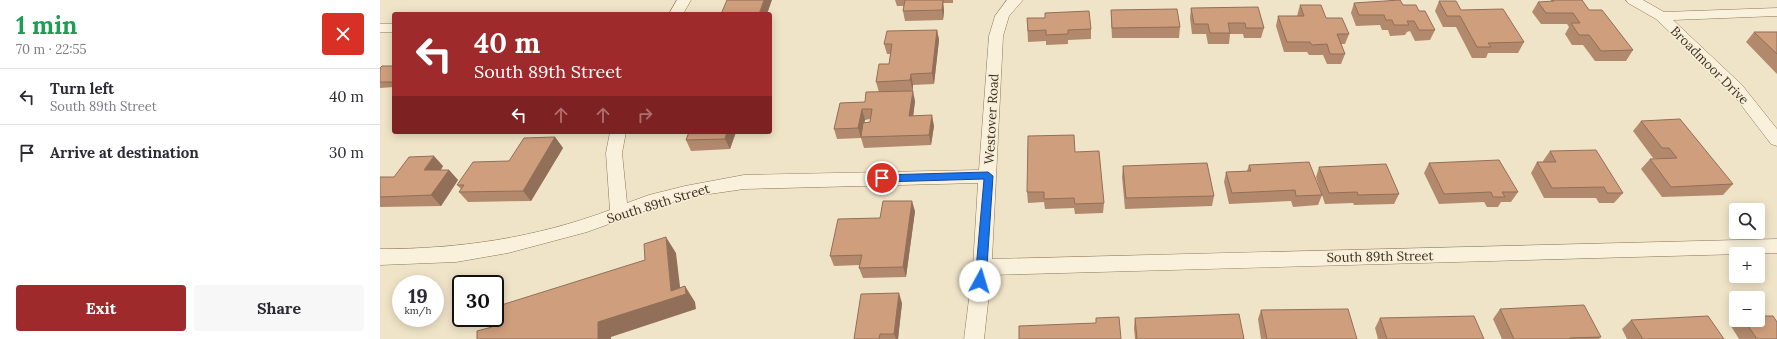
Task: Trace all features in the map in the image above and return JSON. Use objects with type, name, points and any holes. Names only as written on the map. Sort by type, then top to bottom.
[{"type":"street","points":[[677,12],[684,0]]},
{"type":"street","name":"Westover Road","points":[[974,339],[982,267],[996,36],[999,23],[1004,12],[1016,0]]},
{"type":"street","name":"Broadmoor Drive","points":[[1633,0],[1661,16],[1737,89],[1777,140]]},
{"type":"street","points":[[1661,16],[1777,12]]},
{"type":"street","points":[[380,28],[392,28]]},
{"type":"street","points":[[618,134],[614,153],[619,213]]},
{"type":"street","name":"South 89th Street","points":[[380,257],[439,256],[488,250],[580,228],[619,213],[692,190],[744,182],[988,176]]},
{"type":"street","name":"South 89th Street","points":[[982,267],[1777,246]]},
{"type":"building","points":[[727,0],[764,0],[760,12],[722,12]]},
{"type":"building","points":[[905,0],[943,0],[942,10],[903,11]]},
{"type":"building","points":[[1400,0],[1403,5],[1416,5],[1419,11],[1425,11],[1435,30],[1419,30],[1414,21],[1407,21],[1409,25],[1394,25],[1392,20],[1386,20],[1384,15],[1359,15],[1354,3]]},
{"type":"building","points":[[1553,0],[1582,0],[1589,10],[1602,10],[1633,50],[1601,51],[1589,35],[1579,35],[1571,23],[1580,23],[1573,13],[1546,13],[1538,2],[1554,1]]},
{"type":"building","points":[[1439,1],[1456,1],[1461,10],[1503,9],[1524,42],[1488,43],[1491,47],[1477,47],[1460,16],[1447,16]]},
{"type":"building","points":[[1300,5],[1321,5],[1326,18],[1342,18],[1349,34],[1337,34],[1345,54],[1330,54],[1327,44],[1312,45],[1310,42],[1287,42],[1278,16],[1304,16]]},
{"type":"building","points":[[1258,7],[1264,28],[1246,28],[1245,23],[1228,23],[1230,33],[1210,33],[1208,24],[1194,24],[1191,8]]},
{"type":"building","points":[[1177,9],[1180,27],[1112,28],[1111,10]]},
{"type":"building","points":[[1089,11],[1091,29],[1068,30],[1068,34],[1046,35],[1046,30],[1028,31],[1027,18],[1045,18],[1045,13]]},
{"type":"building","points":[[937,30],[932,73],[911,74],[910,80],[876,82],[879,64],[889,64],[892,44],[884,44],[887,31]]},
{"type":"building","points":[[1754,32],[1777,32],[1777,54]]},
{"type":"building","points":[[382,66],[392,66],[392,82],[380,82],[380,68]]},
{"type":"building","points":[[913,91],[909,116],[932,115],[929,135],[861,137],[863,123],[870,122],[872,109],[862,109],[858,128],[834,129],[840,103],[865,102],[866,92]]},
{"type":"building","points":[[1680,119],[1733,184],[1671,187],[1650,159],[1677,158],[1669,148],[1662,148],[1641,121]]},
{"type":"building","points":[[688,134],[726,134],[725,139],[686,140]]},
{"type":"building","points":[[1074,135],[1075,152],[1099,151],[1104,203],[1075,204],[1074,198],[1044,199],[1044,192],[1027,192],[1028,136]]},
{"type":"building","points":[[555,137],[523,191],[459,192],[464,185],[457,185],[473,162],[509,161],[524,138]]},
{"type":"building","points":[[1596,150],[1623,193],[1607,193],[1604,187],[1552,188],[1537,162],[1556,162],[1550,151]]},
{"type":"building","points":[[434,156],[424,170],[449,170],[431,195],[380,197],[380,177],[394,177],[409,157]]},
{"type":"building","points":[[1499,160],[1518,192],[1502,192],[1505,197],[1493,197],[1491,192],[1444,194],[1429,163]]},
{"type":"building","points":[[1309,162],[1322,195],[1296,196],[1295,190],[1232,193],[1226,172],[1251,171],[1249,165]]},
{"type":"building","points":[[1207,163],[1214,196],[1126,198],[1123,166]]},
{"type":"building","points":[[1386,164],[1399,194],[1358,195],[1357,192],[1329,193],[1319,167]]},
{"type":"building","points":[[883,201],[912,201],[903,267],[859,268],[862,255],[830,256],[838,219],[880,218]]},
{"type":"building","points":[[666,237],[671,291],[685,286],[686,294],[598,322],[598,339],[477,339],[477,331],[492,327],[504,327],[504,304],[645,260],[644,244]]},
{"type":"building","points":[[899,293],[894,334],[880,334],[879,339],[854,339],[861,294]]},
{"type":"building","points":[[1584,305],[1601,337],[1570,339],[1514,339],[1500,309]]},
{"type":"building","points":[[1348,309],[1357,339],[1267,339],[1261,310]]},
{"type":"building","points":[[1239,314],[1244,339],[1137,339],[1135,318]]},
{"type":"building","points":[[1474,316],[1484,339],[1387,339],[1380,318]]},
{"type":"building","points":[[1708,316],[1724,339],[1643,339],[1631,320]]},
{"type":"building","points":[[1765,316],[1773,316],[1777,322],[1777,339],[1757,339],[1749,327],[1765,327]]},
{"type":"building","points":[[1119,317],[1121,339],[1019,339],[1019,326],[1096,323],[1096,318]]},
{"type":"route","points":[[882,178],[988,176],[980,281]]}]
